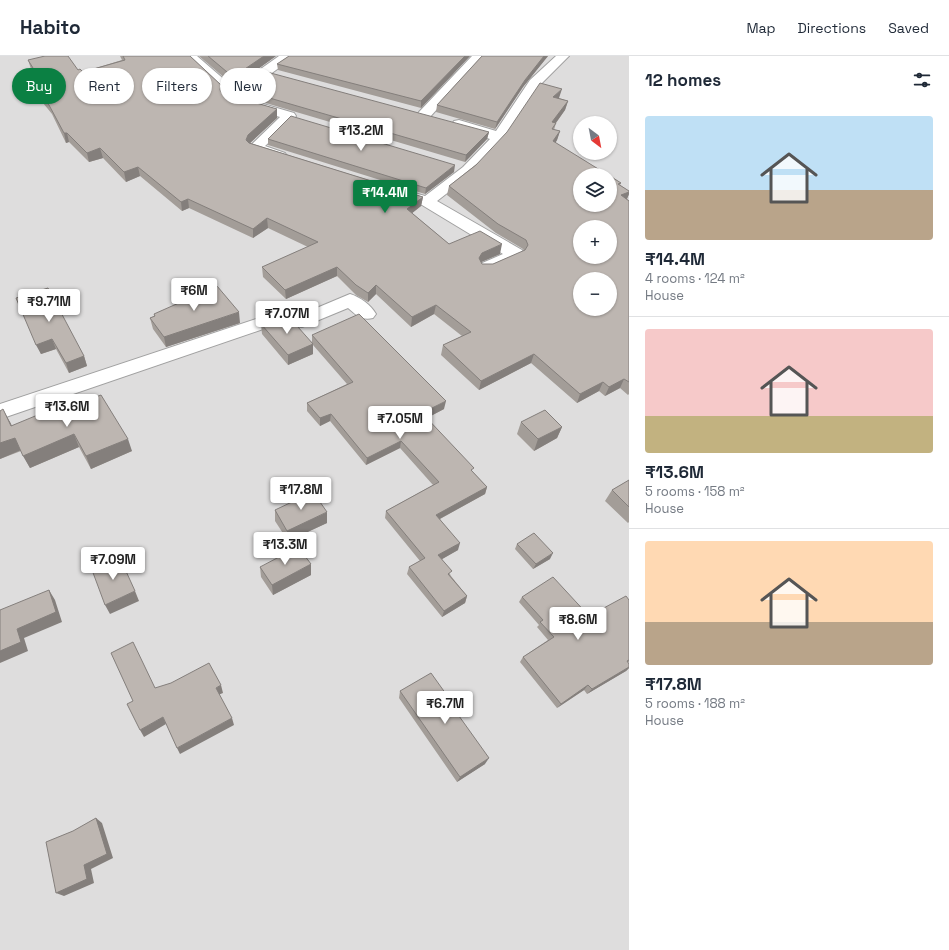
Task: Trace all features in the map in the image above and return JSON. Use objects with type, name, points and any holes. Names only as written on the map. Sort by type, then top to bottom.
[{"type":"street","points":[[190,56],[220,83]]},
{"type":"street","points":[[269,68],[283,59],[294,56]]},
{"type":"street","points":[[427,202],[439,191],[468,170],[499,137],[535,83],[563,56]]},
{"type":"street","points":[[424,115],[473,58]]},
{"type":"street","points":[[276,75],[284,77]]},
{"type":"street","points":[[249,104],[304,121]]},
{"type":"street","points":[[409,111],[442,119],[499,137]]},
{"type":"street","points":[[289,116],[255,148],[292,160]]},
{"type":"street","points":[[454,166],[468,170]]},
{"type":"street","points":[[381,188],[427,202],[516,254],[486,268]]},
{"type":"street","points":[[0,412],[152,359],[268,321],[302,321],[350,300],[367,314]]},
{"type":"shaded area","points":[[0,56],[629,56],[629,950],[0,950]]},
{"type":"building","points":[[45,56],[68,56],[77,68],[74,68],[74,104],[134,104],[134,68],[97,68],[125,60],[123,56],[190,56],[203,68],[142,68],[142,104],[212,104],[212,77],[220,84],[220,104],[260,104],[277,109],[248,135],[246,140],[249,143],[423,197],[407,209],[449,244],[480,231],[502,244],[482,253],[479,258],[482,264],[493,264],[525,250],[528,245],[526,240],[498,224],[449,186],[476,165],[507,132],[540,83],[562,89],[553,97],[568,101],[552,122],[556,123],[552,129],[560,131],[553,141],[573,153],[573,160],[584,160],[597,168],[573,168],[573,212],[617,212],[617,180],[621,183],[618,184],[629,191],[621,195],[629,201],[629,382],[624,379],[609,387],[603,382],[580,394],[534,354],[481,381],[443,345],[471,332],[436,305],[412,317],[376,285],[368,293],[356,285],[337,267],[285,290],[262,267],[318,242],[267,218],[253,229],[188,199],[181,202],[138,167],[124,172],[100,148],[87,153],[67,133],[64,133],[48,104],[66,104],[66,68],[33,68],[28,60]]},
{"type":"building","points":[[208,56],[264,56],[246,68],[222,68]]},
{"type":"building","points":[[289,56],[465,56],[421,101],[277,64]]},
{"type":"building","points":[[482,56],[544,56],[525,80],[497,122],[437,105]]},
{"type":"building","points":[[276,74],[489,132],[466,155],[276,100]]},
{"type":"building","points":[[291,116],[455,165],[426,188],[268,139]]},
{"type":"building","points":[[217,286],[239,312],[164,337],[150,318],[155,316],[154,314]]},
{"type":"building","points":[[48,288],[84,356],[66,363],[52,339],[36,345],[16,298]]},
{"type":"building","points":[[359,314],[446,401],[422,413],[474,468],[471,470],[487,487],[436,515],[460,543],[438,555],[452,571],[448,574],[467,596],[444,611],[409,567],[425,558],[386,511],[439,482],[401,441],[367,458],[331,414],[320,418],[307,403],[353,382],[312,335]]},
{"type":"building","points":[[275,318],[290,318],[313,344],[288,355],[261,324]]},
{"type":"building","points":[[101,395],[128,439],[86,456],[74,434],[23,456],[15,438],[0,443],[0,411],[3,409],[11,426],[57,407],[60,411]]},
{"type":"building","points":[[545,410],[562,427],[538,439],[521,422]]},
{"type":"building","points":[[629,480],[629,507],[612,490]]},
{"type":"building","points":[[313,492],[327,512],[287,531],[275,510]]},
{"type":"building","points":[[534,533],[553,553],[536,564],[517,544]]},
{"type":"building","points":[[298,547],[311,564],[272,585],[260,567]]},
{"type":"building","points":[[120,558],[135,591],[105,605],[92,570]]},
{"type":"building","points":[[553,577],[589,616],[626,596],[629,600],[629,660],[627,661],[629,667],[592,689],[588,685],[561,704],[523,657],[554,637],[540,622],[543,620],[522,597]]},
{"type":"building","points":[[49,590],[56,612],[17,629],[21,642],[0,651],[0,610]]},
{"type":"building","points":[[133,642],[155,688],[171,683],[209,663],[221,685],[216,688],[232,718],[177,748],[163,717],[140,730],[127,704],[133,701],[111,653]]},
{"type":"building","points":[[431,673],[446,694],[444,695],[489,758],[460,777],[400,691]]},
{"type":"building","points":[[96,818],[107,854],[84,865],[87,879],[56,893],[46,842],[73,831]]}]
